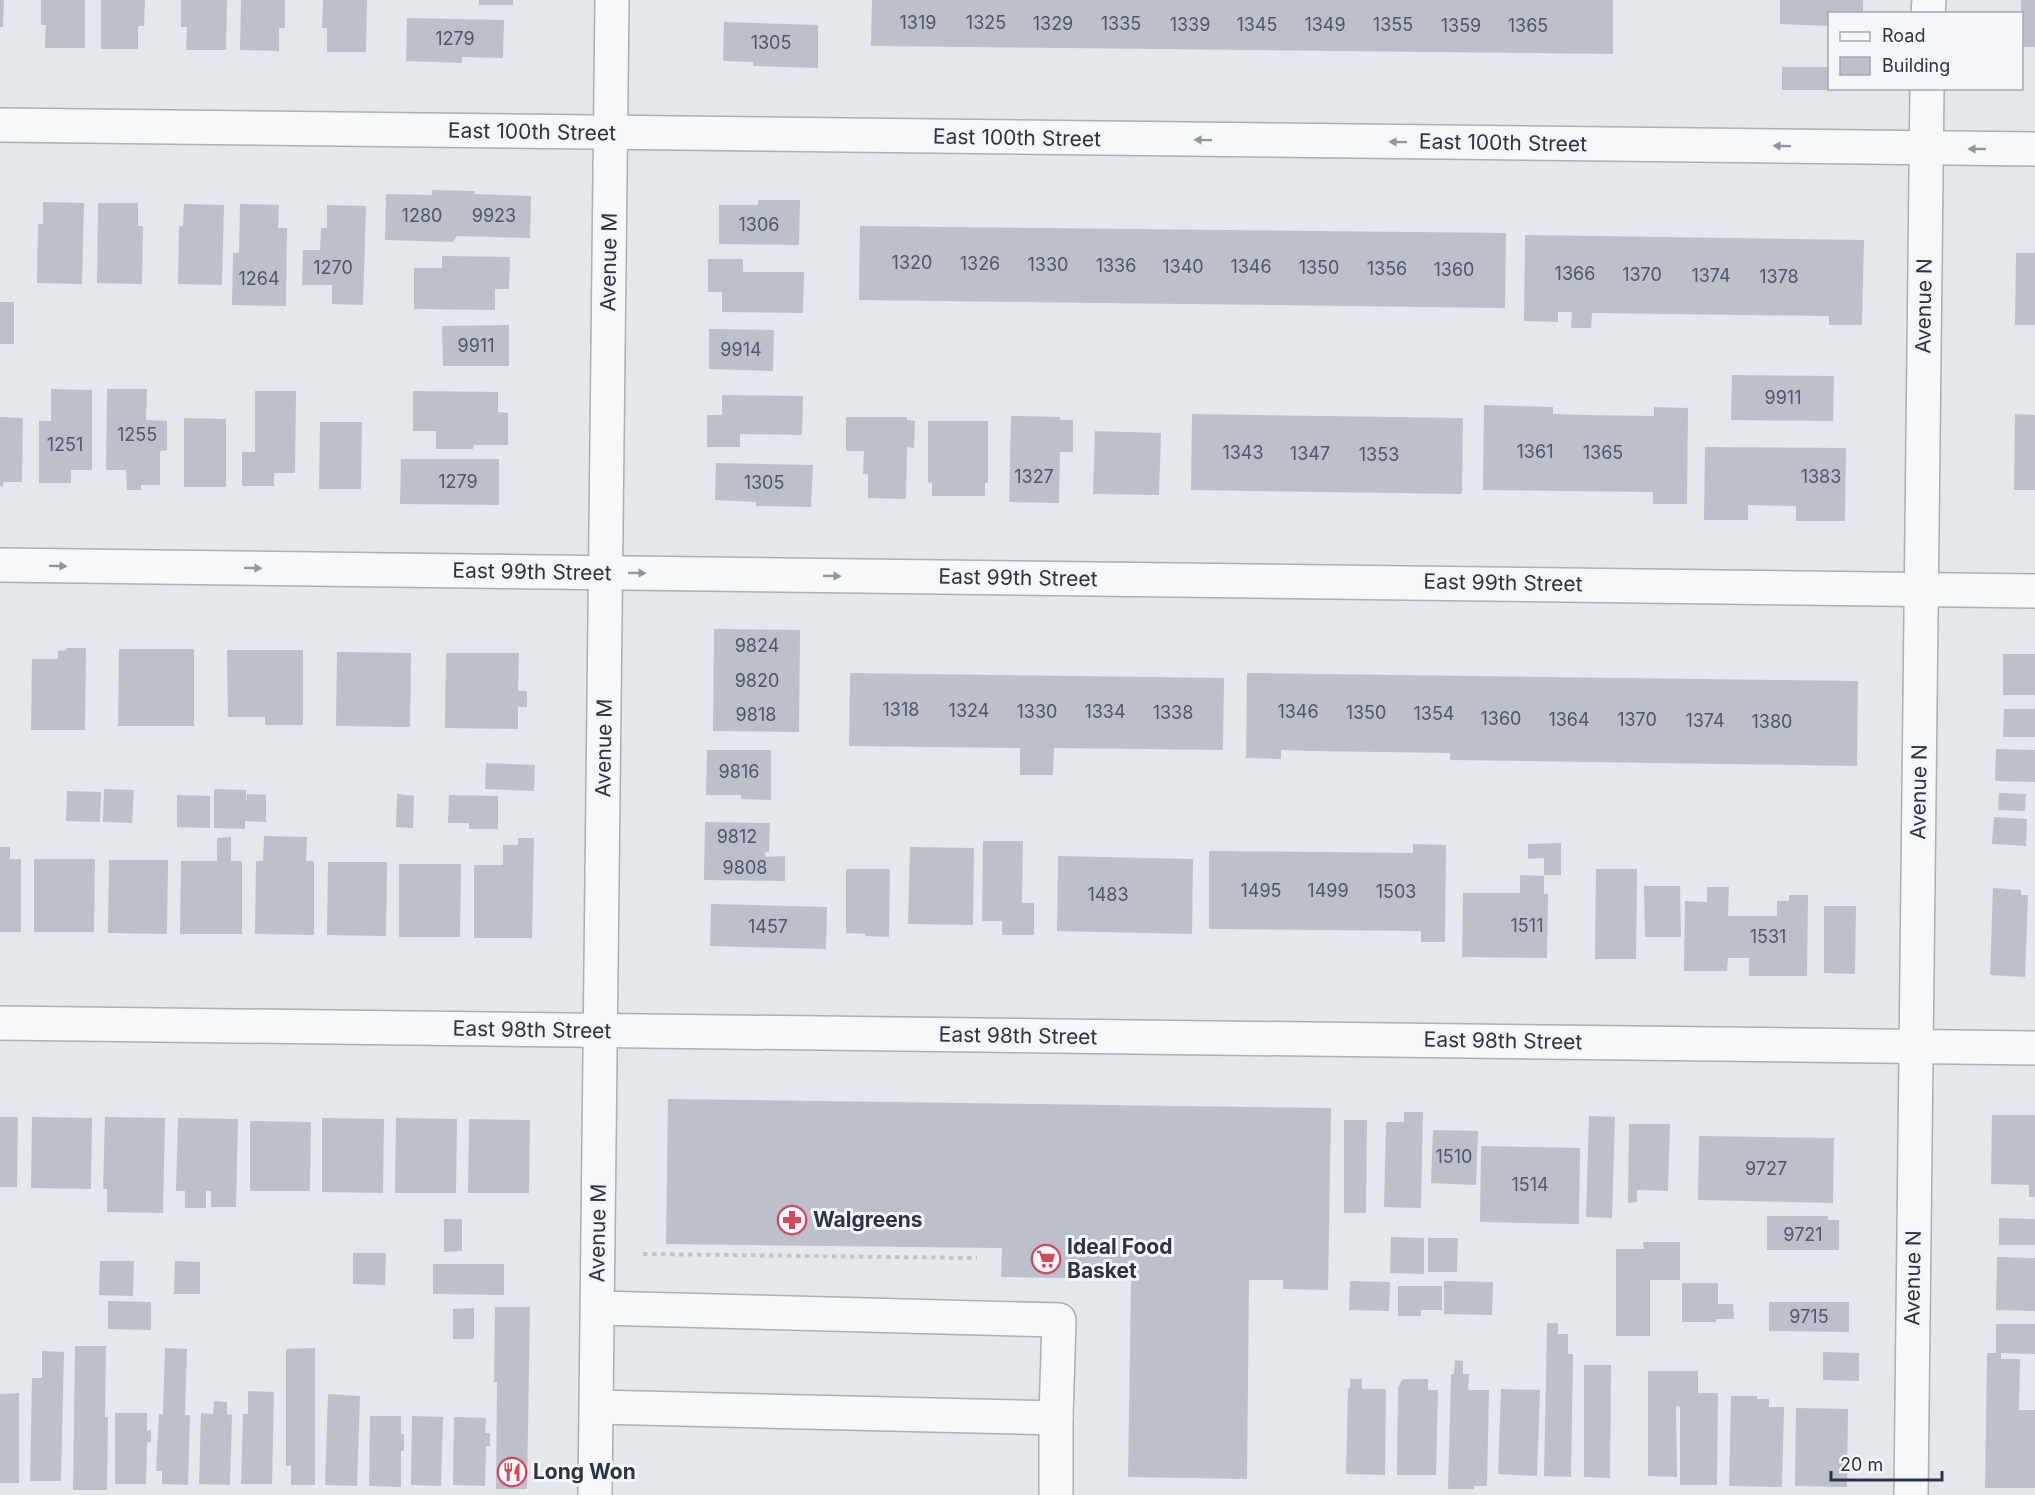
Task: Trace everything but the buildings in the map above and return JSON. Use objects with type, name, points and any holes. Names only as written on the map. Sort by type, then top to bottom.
[{"type":"street","name":"Avenue M","points":[[595,1495],[612,0]]},
{"type":"street","name":"Avenue N","points":[[1911,1495],[1927,90]]},
{"type":"street","name":"East 100th Street","points":[[0,125],[2035,149]]},
{"type":"street","name":"East 99th Street","points":[[0,565],[2035,591]]},
{"type":"street","name":"East 98th Street","points":[[0,1023],[2035,1048]]},
{"type":"street","points":[[598,1308],[1059,1320],[1056,1495]]},
{"type":"street","points":[[597,1407],[1056,1418]]},
{"type":"path","points":[[643,1254],[977,1258]]},
{"type":"place","name":"Walgreens","points":[[792,1220]]},
{"type":"place","name":"Ideal Food Basket","points":[[1046,1259]]},
{"type":"place","name":"Long Won","points":[[512,1472]]}]
